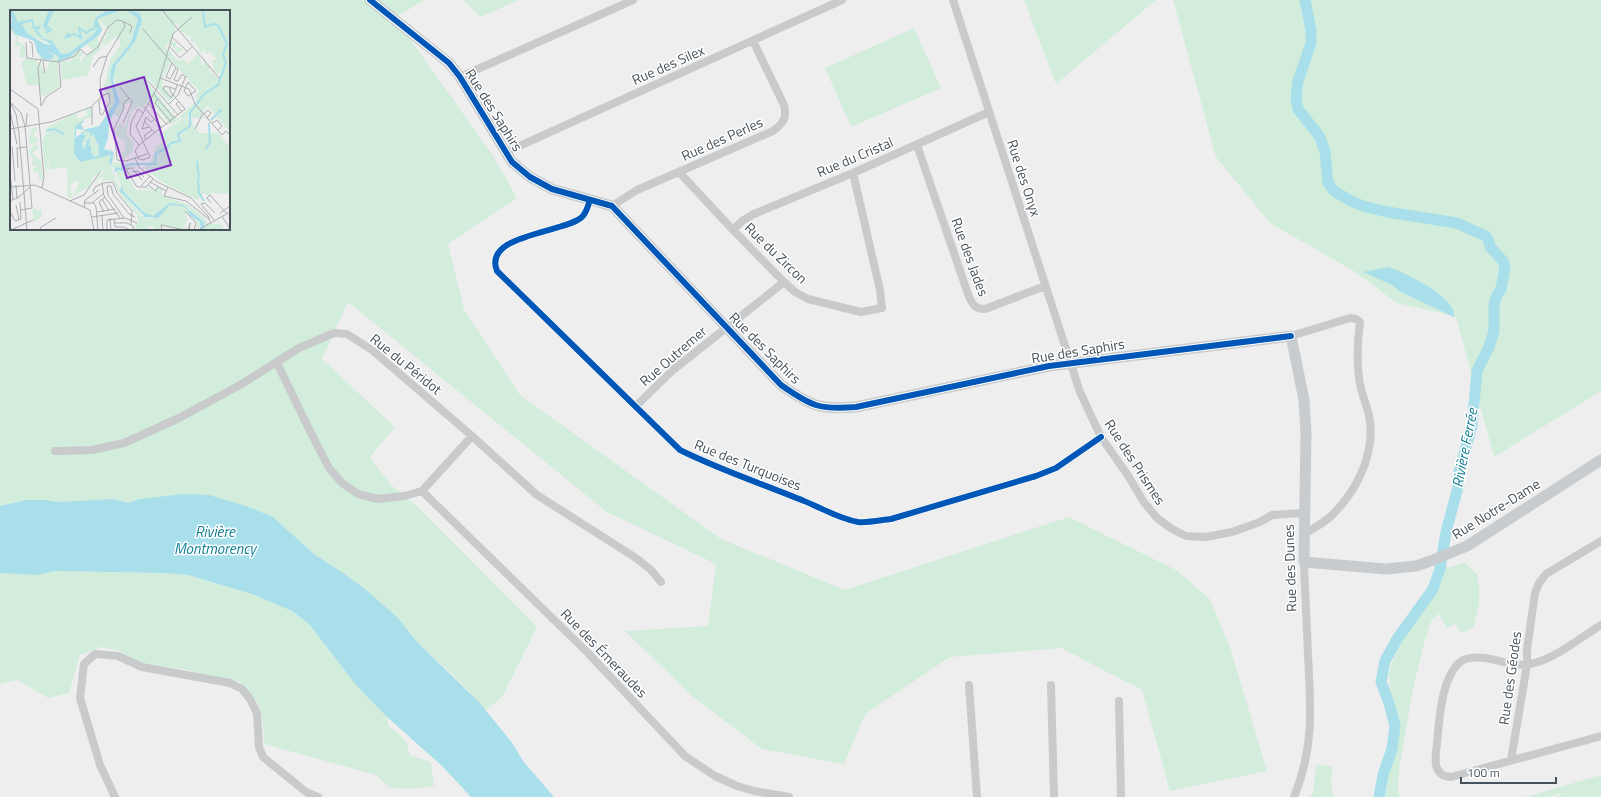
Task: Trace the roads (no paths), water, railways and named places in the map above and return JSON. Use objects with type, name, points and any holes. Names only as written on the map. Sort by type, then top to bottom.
[{"type":"street","name":"Rue des Saphirs","points":[[370,0],[449,63],[460,77],[512,162],[530,177],[552,189],[612,206],[781,385],[801,399],[816,406],[834,409],[856,408],[1049,366],[1291,336],[1350,318],[1356,319],[1360,322],[1357,363],[1361,388],[1370,422],[1370,447],[1361,474],[1347,498],[1332,515],[1321,524],[1304,534]]},
{"type":"street","points":[[460,77],[633,0]]},
{"type":"street","name":"Rue des Silex","points":[[506,152],[842,0]]},
{"type":"street","name":"Rue des Onyx","points":[[952,0],[1070,363]]},
{"type":"street","name":"Rue des Perles","points":[[612,206],[637,190],[780,126],[785,120],[786,113],[784,105],[753,41]]},
{"type":"street","name":"Rue du Cristal","points":[[733,230],[742,221],[754,214],[853,173],[989,112]]},
{"type":"street","name":"Rue des Jades","points":[[917,145],[969,297],[974,306],[978,309],[985,309],[1046,286]]},
{"type":"street","name":"Rue du Zircon","points":[[679,172],[733,230],[795,292],[808,299],[861,312],[882,308],[880,290],[853,173]]},
{"type":"street","name":"Rue des Turquoises","points":[[590,200],[583,216],[574,222],[519,239],[502,249],[496,255],[495,265],[497,271],[680,450],[698,459],[805,501],[838,516],[858,522],[874,522],[891,519],[1036,476],[1056,468],[1101,437]]},
{"type":"street","name":"Rue Outremer","points":[[636,406],[673,370],[784,282]]},
{"type":"street","name":"Rue du Péridot","points":[[55,451],[92,450],[124,443],[179,418],[277,363],[299,348],[334,333],[346,334],[372,350],[472,436],[537,495],[636,558],[651,570],[661,582]]},
{"type":"street","name":"Rue des Dunes","points":[[1291,336],[1304,400],[1306,433],[1304,562],[1311,700],[1310,733],[1307,757],[1302,778],[1294,797]]},
{"type":"street","points":[[277,363],[320,453],[329,468],[342,483],[358,494],[378,499],[404,496],[422,491],[472,436]]},
{"type":"street","name":"Rue des Prismes","points":[[1070,363],[1080,392],[1101,437],[1129,477],[1143,502],[1157,518],[1172,529],[1186,536],[1206,537],[1246,527],[1260,522],[1272,515],[1304,513]]},
{"type":"street","name":"Rue Notre-Dame","points":[[1304,562],[1386,569],[1416,566],[1467,546],[1601,460]]},
{"type":"street","name":"Rue des Émeraudes","points":[[422,491],[587,652],[685,756],[715,776],[736,786],[754,791],[789,797]]},
{"type":"street","name":"Rue des Géodes","points":[[1511,760],[1527,665],[1527,648],[1539,583],[1546,574],[1601,541]]},
{"type":"street","points":[[1601,625],[1537,663],[1518,665],[1479,657],[1468,658],[1460,662],[1453,670],[1447,683],[1440,712],[1436,767],[1445,777],[1451,777],[1601,736]]},
{"type":"street","points":[[115,797],[100,765],[80,698],[84,664],[95,654],[118,656],[142,667],[230,683],[242,689],[250,699],[257,713],[259,747],[263,757],[306,792],[318,797]]},
{"type":"street","points":[[969,685],[977,797]]},
{"type":"street","points":[[1051,685],[1054,797]]},
{"type":"street","points":[[1119,700],[1121,797]]},
{"type":"water","points":[[1388,267],[1417,280],[1439,294],[1453,309],[1454,317],[1401,292],[1392,285],[1363,272]]},
{"type":"water","name":"Rivière Montmorency","points":[[184,494],[209,495],[246,506],[273,517],[314,554],[365,589],[397,617],[418,643],[479,702],[513,744],[523,761],[554,797],[471,797],[442,766],[386,716],[356,685],[309,624],[292,611],[252,594],[188,575],[165,573],[55,571],[37,575],[0,573],[0,506],[26,500],[46,500],[57,502],[114,499],[128,503],[140,499]]},
{"type":"waterway","name":"Rivière Ferrée","points":[[1305,0],[1311,30],[1311,43],[1298,81],[1296,98],[1298,109],[1320,137],[1325,152],[1328,183],[1334,191],[1363,206],[1387,212],[1457,223],[1486,236],[1490,247],[1503,261],[1505,267],[1501,289],[1496,297],[1494,305],[1494,331],[1489,347],[1477,371],[1472,426],[1458,475],[1458,487],[1446,532],[1440,569],[1433,589],[1397,639],[1385,661],[1381,682],[1389,703],[1395,726],[1392,749],[1383,775],[1379,797]]}]
